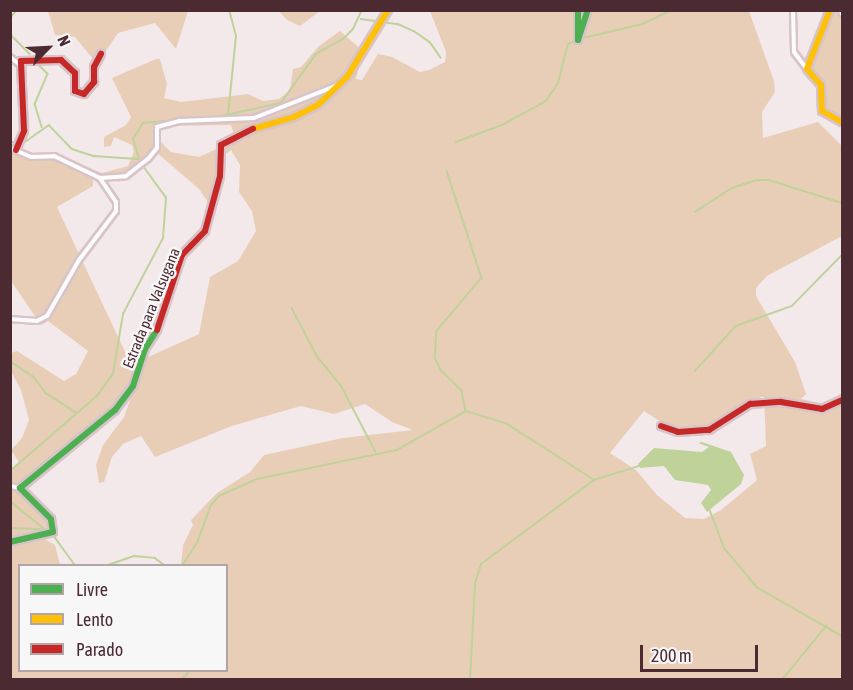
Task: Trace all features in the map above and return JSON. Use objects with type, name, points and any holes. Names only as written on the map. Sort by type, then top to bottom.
[{"type":"street","name":"Estrada para Valsugana","points":[[20,488],[115,410],[130,392],[145,349],[162,322],[182,255],[205,231],[220,176],[221,145],[238,134],[309,111],[341,84],[374,39],[387,10]]},
{"type":"street","points":[[578,10],[577,40],[582,36],[588,10]]},
{"type":"street","points":[[793,10],[794,52],[820,85],[822,111],[843,122]]},
{"type":"street","points":[[807,69],[830,10]]},
{"type":"street","points":[[19,64],[31,57],[58,58],[74,72],[75,90],[84,94],[94,82],[94,67],[101,54]]},
{"type":"street","points":[[10,57],[19,64],[24,130],[13,149],[31,157],[54,156],[100,178],[126,176],[148,159],[157,148],[155,132],[160,126],[254,118],[341,84]]},
{"type":"street","points":[[10,319],[37,321],[47,316],[79,260],[111,220],[116,202],[100,178]]},
{"type":"street","points":[[661,426],[678,432],[709,430],[750,404],[781,402],[822,409],[843,400]]},
{"type":"street","points":[[10,486],[20,488],[24,496],[47,514],[53,530],[48,535],[10,542]]},
{"type":"shaded area","points":[[48,11],[188,11],[176,49],[155,23],[118,33],[97,64],[75,37],[55,35]]},
{"type":"shaded area","points":[[279,11],[320,11],[300,26],[287,20]]},
{"type":"shaded area","points":[[430,11],[749,11],[774,81],[775,92],[762,112],[763,138],[818,122],[842,146],[842,236],[767,276],[756,288],[756,296],[795,362],[806,394],[801,399],[823,404],[842,393],[842,679],[11,679],[10,470],[19,462],[11,450],[22,438],[29,420],[21,390],[11,371],[11,353],[17,351],[64,381],[76,374],[88,351],[48,321],[41,325],[11,281],[11,148],[39,161],[59,159],[102,173],[128,166],[134,152],[132,145],[114,137],[111,146],[104,147],[104,137],[126,125],[131,117],[112,78],[156,59],[160,59],[167,84],[164,98],[181,102],[248,94],[263,101],[279,99],[290,90],[293,69],[301,67],[319,46],[340,31],[363,51],[356,79],[362,80],[378,54],[392,57],[420,72],[445,62],[446,52]],"holes":[[[231,125],[236,140],[199,157],[171,152],[158,139],[157,128],[161,126]],[[231,150],[240,165],[239,192],[252,211],[256,231],[238,261],[210,277],[199,334],[146,358],[135,373],[57,207],[93,186],[93,176],[119,182],[156,152],[199,189],[212,208],[224,171],[221,158]],[[132,395],[124,417],[103,445],[96,465],[99,483],[104,482],[112,457],[123,444],[141,436],[155,457],[232,426],[301,406],[334,414],[365,404],[392,422],[413,430],[343,438],[264,455],[250,472],[217,493],[191,520],[193,525],[183,545],[181,564],[228,564],[228,672],[18,672],[18,564],[60,564],[55,545],[46,540],[49,514],[21,492]],[[764,397],[766,446],[750,454],[757,480],[721,510],[704,519],[685,518],[657,495],[636,470],[610,453],[644,411],[675,431],[707,428]]]},
{"type":"shaded area","points":[[830,11],[842,13],[842,122],[823,115],[819,99],[822,88],[808,68]]},
{"type":"shaded area","points":[[702,442],[731,452],[744,475],[741,484],[707,512],[701,503],[711,490],[708,485],[675,480],[664,466],[640,468],[638,464],[654,448],[702,452],[709,447],[698,443]]},
{"type":"waterway","points":[[10,18],[17,10]]},
{"type":"waterway","points":[[228,116],[236,36],[229,10]]},
{"type":"waterway","points":[[212,118],[281,103],[316,54],[343,39],[353,29],[362,10]]},
{"type":"waterway","points":[[583,38],[643,24],[672,10]]},
{"type":"waterway","points":[[361,19],[398,24],[414,31],[430,42],[441,58]]},
{"type":"waterway","points":[[10,34],[30,54]]},
{"type":"waterway","points":[[456,142],[502,125],[546,101],[558,83],[568,44],[576,41]]},
{"type":"waterway","points":[[35,61],[48,74],[35,104],[42,127]]},
{"type":"waterway","points":[[140,162],[133,139],[143,123],[201,118]]},
{"type":"waterway","points":[[22,144],[49,125],[72,149],[94,156],[137,159]]},
{"type":"waterway","points":[[10,141],[16,143]]},
{"type":"waterway","points":[[10,471],[97,396],[113,374],[123,314],[163,238],[166,198],[144,168]]},
{"type":"waterway","points":[[447,171],[482,278],[437,331],[435,358],[441,370],[462,391],[466,411]]},
{"type":"waterway","points":[[695,212],[732,188],[757,180],[769,180],[842,203]]},
{"type":"waterway","points":[[695,371],[736,326],[792,306],[842,255]]},
{"type":"waterway","points":[[292,308],[317,356],[342,387],[376,452]]},
{"type":"waterway","points":[[10,361],[34,377],[46,393],[75,412]]},
{"type":"waterway","points":[[183,564],[197,543],[211,505],[219,496],[257,479],[397,450],[466,411],[506,423],[593,479]]},
{"type":"waterway","points":[[470,680],[475,583],[481,564],[594,480],[639,466]]},
{"type":"waterway","points":[[10,501],[47,531]]},
{"type":"waterway","points":[[710,510],[725,549],[758,588],[842,636]]},
{"type":"waterway","points":[[10,528],[43,529]]},
{"type":"waterway","points":[[54,536],[75,564]]},
{"type":"waterway","points":[[111,564],[134,556],[155,558],[163,564]]},
{"type":"waterway","points":[[782,680],[826,626]]},
{"type":"waterway","points":[[182,680],[188,672]]},
{"type":"traffic: fast","points":[[578,10],[578,40],[588,10]]},
{"type":"traffic: fast","points":[[10,542],[53,532],[51,519],[20,488],[115,410],[133,386],[145,349],[157,330]]},
{"type":"traffic: slow","points":[[253,129],[294,117],[319,104],[347,77],[388,10]]},
{"type":"traffic: slow","points":[[830,10],[807,69],[821,85],[822,111],[842,122]]},
{"type":"traffic: jam","points":[[16,150],[24,131],[21,61],[61,60],[75,73],[75,91],[84,94],[94,82],[94,67],[101,54]]},
{"type":"traffic: jam","points":[[157,330],[182,255],[205,231],[220,176],[221,145],[253,129]]},
{"type":"traffic: jam","points":[[661,426],[678,432],[709,430],[750,404],[781,402],[822,409],[842,400]]}]
